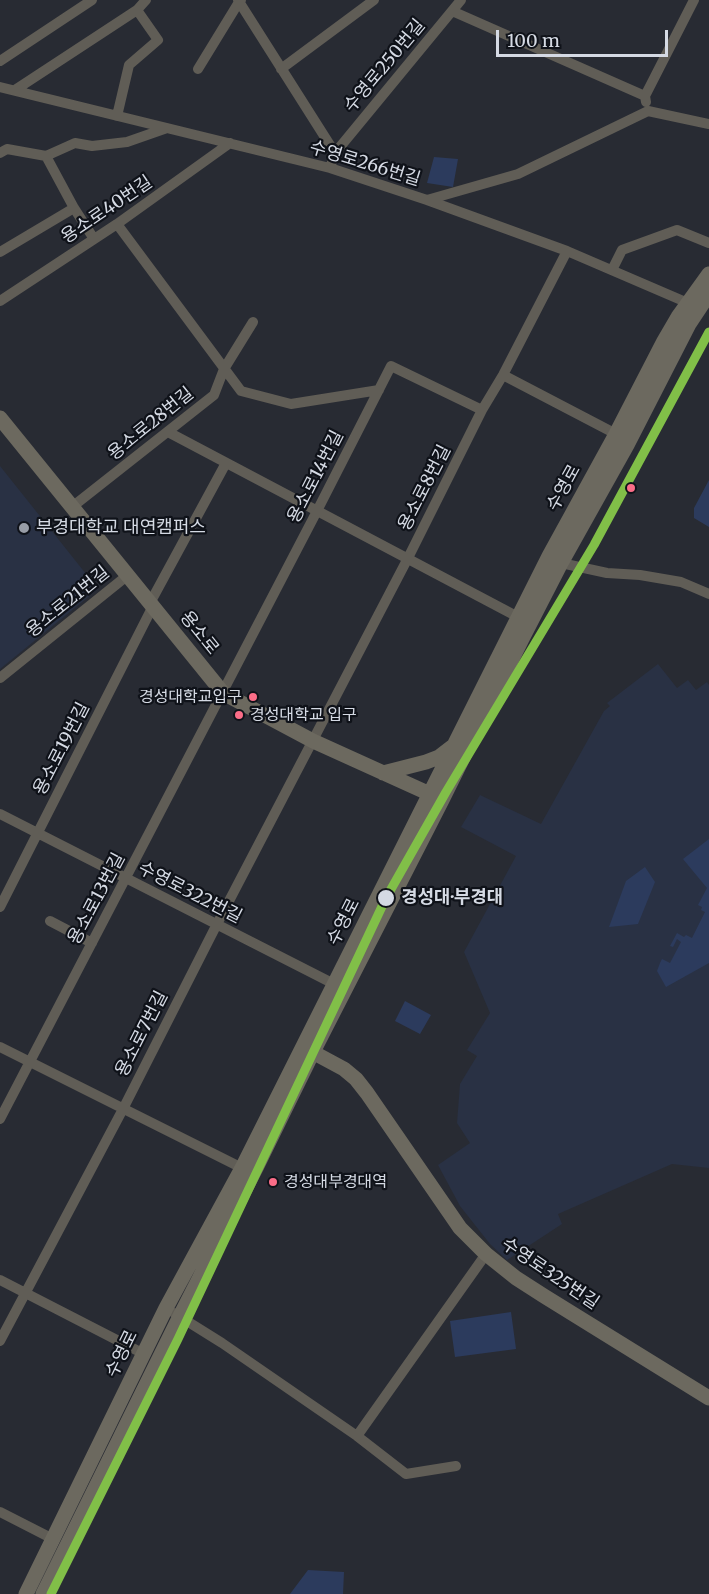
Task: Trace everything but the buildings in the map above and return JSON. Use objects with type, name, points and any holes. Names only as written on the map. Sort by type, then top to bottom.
[{"type":"main road","name":"수영로","points":[[43,1594],[53,1539],[144,1354],[173,1312],[257,1166],[334,984],[518,617],[664,341],[709,274]]},
{"type":"main road","name":"수영로","points":[[26,1594],[48,1567],[242,1168],[442,800],[561,563],[627,445],[689,324],[709,294]]},
{"type":"main road","name":"용소로","points":[[0,418],[223,693],[313,741],[430,794]]},
{"type":"main road","points":[[383,773],[439,757],[456,744]]},
{"type":"main road","name":"수영로325번길","points":[[307,1049],[356,1078],[460,1228],[486,1254],[516,1278],[709,1398]]},
{"type":"main road","points":[[17,1594],[48,1567],[54,1594]]},
{"type":"street","points":[[0,61],[92,0]]},
{"type":"street","points":[[15,90],[137,10],[146,0]]},
{"type":"street","points":[[281,69],[374,0]]},
{"type":"street","name":"수영로250번길","points":[[335,153],[461,0]]},
{"type":"street","points":[[694,0],[645,96],[648,111],[709,124]]},
{"type":"street","points":[[198,69],[239,1],[335,153],[330,168]]},
{"type":"street","points":[[117,116],[129,65],[158,40],[137,10]]},
{"type":"street","points":[[452,11],[645,96]]},
{"type":"street","name":"수영로266번길","points":[[0,87],[330,168],[427,200],[518,174],[648,111]]},
{"type":"street","points":[[0,153],[8,149],[46,156],[75,143],[92,146],[127,142],[168,128]]},
{"type":"street","name":"용소로40번길","points":[[0,301],[117,224],[230,143]]},
{"type":"street","points":[[46,156],[94,239]]},
{"type":"street","points":[[427,200],[567,251],[688,303]]},
{"type":"street","points":[[0,252],[74,208]]},
{"type":"street","points":[[117,224],[241,391],[291,404],[379,390]]},
{"type":"street","points":[[612,270],[622,250],[677,230],[709,243]]},
{"type":"street","name":"용소로8번길","points":[[313,741],[482,411],[567,251]]},
{"type":"street","name":"용소로28번길","points":[[72,507],[214,395],[224,369],[253,322]]},
{"type":"street","name":"용소로14번길","points":[[223,693],[392,366],[482,411]]},
{"type":"street","points":[[503,375],[616,434]]},
{"type":"street","points":[[168,432],[518,617]]},
{"type":"street","name":"용소로19번길","points":[[0,907],[5,885],[38,833],[152,604],[226,463]]},
{"type":"street","points":[[561,563],[607,573],[640,575],[681,582],[709,594]]},
{"type":"street","name":"용소로21번길","points":[[0,678],[128,575]]},
{"type":"street","name":"용소로13번길","points":[[0,1119],[223,693]]},
{"type":"street","name":"용소로7번길","points":[[0,1341],[313,741]]},
{"type":"street","name":"수영로322번길","points":[[0,814],[334,984]]},
{"type":"street","points":[[50,921],[92,944]]},
{"type":"street","points":[[0,1047],[242,1168]]},
{"type":"street","points":[[357,1437],[486,1254]]},
{"type":"street","points":[[0,1280],[144,1354]]},
{"type":"street","points":[[173,1312],[214,1337],[406,1474],[456,1466]]},
{"type":"street","points":[[0,1512],[53,1539]]},
{"type":"shaded area","points":[[434,157],[458,159],[453,187],[427,183]]},
{"type":"shaded area","name":"부경대학교 대연캠퍼스","points":[[0,466],[98,589],[0,669]]},
{"type":"shaded area","points":[[709,480],[709,527],[694,518],[694,508]]},
{"type":"shaded area","points":[[658,664],[677,688],[688,680],[696,690],[707,682],[709,685],[709,1168],[672,1164],[558,1214],[562,1224],[507,1260],[490,1244],[460,1206],[438,1165],[470,1143],[457,1123],[460,1084],[477,1056],[467,1050],[490,1013],[464,952],[516,856],[461,827],[480,795],[541,824],[604,711],[610,706],[607,703]]},
{"type":"shaded area","points":[[709,839],[709,963],[666,987],[657,971],[662,959],[670,963],[681,942],[677,939],[673,947],[670,946],[677,933],[692,938],[705,912],[698,905],[707,888],[683,859]]},
{"type":"shaded area","points":[[645,867],[655,882],[638,924],[609,927],[626,881]]},
{"type":"shaded area","points":[[405,1001],[431,1015],[420,1034],[395,1021]]},
{"type":"shaded area","points":[[511,1312],[516,1349],[455,1357],[450,1321]]},
{"type":"shaded area","points":[[308,1570],[344,1572],[343,1594],[290,1594]]},
{"type":"transit line","points":[[51,1594],[178,1339],[386,898],[446,792],[594,545],[709,332]]},
{"type":"place","name":"부경대학교 대연캠퍼스","points":[[24,528]]},
{"type":"place","name":"경성대학교입구","points":[[253,697]]},
{"type":"place","name":"경성대학교 입구","points":[[239,715]]},
{"type":"place","name":"경성대·부경대","points":[[386,898]]},
{"type":"place","name":"경성대부경대역","points":[[273,1182]]}]
